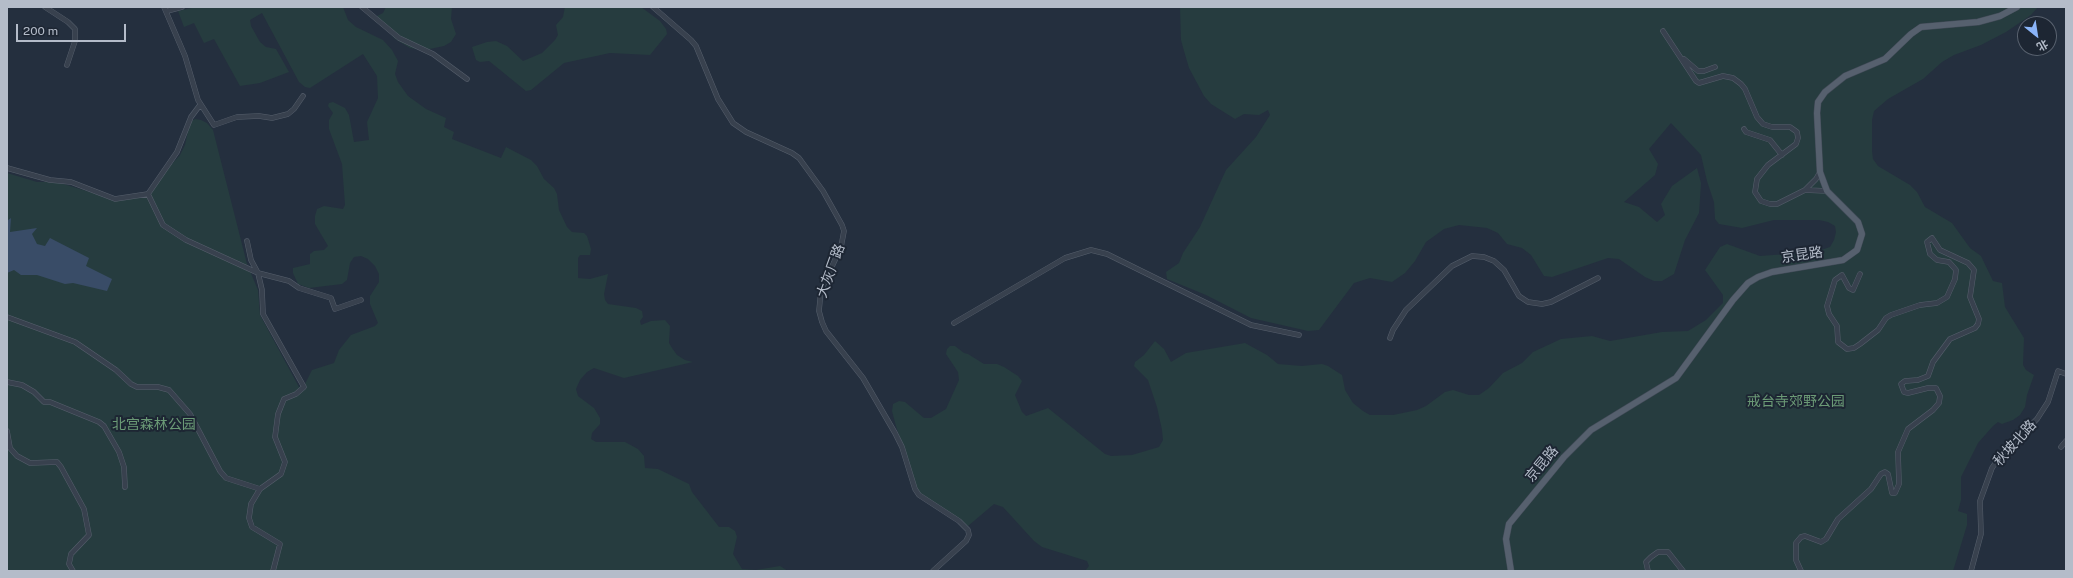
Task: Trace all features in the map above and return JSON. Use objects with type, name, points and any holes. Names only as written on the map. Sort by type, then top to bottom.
[{"type":"main road","name":"京昆路","points":[[1511,571],[1506,539],[1509,524],[1545,479],[1570,450],[1591,430],[1676,378],[1733,300],[1748,283],[1764,274],[1776,271],[1843,260],[1857,250],[1862,234],[1858,222],[1827,191],[1820,172],[1817,107],[1821,96],[1845,76],[1885,59],[1912,34],[1922,27],[1978,22],[2000,16],[2017,7]]},
{"type":"street","points":[[45,7],[76,29],[75,41],[67,65]]},
{"type":"street","points":[[182,7],[166,9],[185,56],[200,104],[214,125],[237,117],[260,116],[272,118],[288,114],[294,109],[303,96]]},
{"type":"street","points":[[362,7],[399,38],[433,54],[467,79]]},
{"type":"street","name":"大灰厂路","points":[[653,7],[696,46],[718,99],[733,123],[746,132],[792,153],[798,158],[823,191],[842,225],[844,231],[841,247],[821,290],[819,311],[822,322],[826,331],[863,378],[895,433],[902,447],[915,489],[919,495],[959,521],[968,530],[969,535],[966,541],[933,571]]},
{"type":"street","points":[[1663,31],[1696,81],[1699,83],[1723,76],[1733,78],[1745,89],[1757,117],[1763,124],[1772,127],[1790,127],[1795,130],[1798,138],[1796,144],[1768,165],[1760,173],[1755,184],[1757,196],[1765,203],[1777,204],[1805,190],[1816,179],[1820,172]]},
{"type":"street","points":[[1680,56],[1698,71],[1704,71],[1715,67]]},
{"type":"street","points":[[7,168],[50,180],[72,182],[115,198],[148,194],[177,152],[191,117],[200,104]]},
{"type":"street","points":[[1744,129],[1746,132],[1770,140],[1782,155]]},
{"type":"street","points":[[1805,190],[1827,191]]},
{"type":"street","points":[[148,194],[163,225],[186,240],[258,273],[289,281],[299,288],[331,298],[335,309],[361,300]]},
{"type":"street","points":[[1801,571],[1796,560],[1796,543],[1801,537],[1805,536],[1821,542],[1826,539],[1838,519],[1871,489],[1881,474],[1885,472],[1888,474],[1892,493],[1895,493],[1899,484],[1898,452],[1908,429],[1933,410],[1939,403],[1940,396],[1936,388],[1928,388],[1908,393],[1904,392],[1901,384],[1905,381],[1918,380],[1928,376],[1934,362],[1950,339],[1975,328],[1979,319],[1970,297],[1974,270],[1968,263],[1940,250],[1932,238],[1927,242],[1930,254],[1936,260],[1949,262],[1956,270],[1955,279],[1947,297],[1937,303],[1920,305],[1891,315],[1886,318],[1878,330],[1854,348],[1847,349],[1838,342],[1837,326],[1829,314],[1827,306],[1833,283],[1839,276],[1844,277],[1851,290],[1853,290],[1860,274]]},
{"type":"street","points":[[247,241],[251,260],[258,273],[262,290],[263,314],[304,387],[296,394],[284,399],[278,414],[275,437],[285,462],[281,474],[260,489],[251,504],[249,518],[252,527],[280,544],[273,571]]},
{"type":"street","points":[[954,323],[1065,258],[1091,250],[1107,254],[1251,325],[1299,335]]},
{"type":"street","points":[[1390,338],[1393,330],[1406,310],[1452,266],[1472,256],[1484,257],[1494,261],[1504,270],[1519,296],[1528,302],[1542,304],[1551,302],[1598,278]]},
{"type":"street","points":[[7,317],[75,342],[107,363],[131,384],[137,387],[158,387],[169,390],[190,414],[220,471],[226,478],[260,489]]},
{"type":"street","name":"秋坡北路","points":[[1971,571],[1982,534],[1980,501],[1992,468],[2001,455],[2037,419],[2048,402],[2058,371],[2066,374]]},
{"type":"street","points":[[7,382],[22,386],[34,392],[44,402],[50,402],[100,422],[104,426],[119,452],[124,467],[125,487]]},
{"type":"street","points":[[7,431],[10,448],[17,456],[30,463],[57,462],[62,467],[84,509],[89,535],[71,554],[69,564],[73,571]]},
{"type":"street","points":[[2061,447],[2066,441]]},
{"type":"street","points":[[1648,571],[1646,562],[1651,557],[1658,552],[1668,552],[1683,571]]},
{"type":"green space","name":"北宫森林公园","points":[[196,7],[343,7],[348,20],[356,27],[383,40],[392,50],[398,61],[395,74],[398,82],[408,96],[426,109],[446,118],[444,127],[454,132],[452,139],[501,158],[506,147],[531,160],[537,166],[544,179],[554,188],[557,194],[559,210],[567,227],[572,232],[584,233],[587,236],[591,249],[590,255],[580,255],[578,258],[578,278],[590,279],[608,274],[604,294],[605,300],[608,304],[636,308],[642,311],[643,317],[640,321],[641,325],[651,321],[665,320],[670,326],[669,343],[672,348],[677,355],[685,360],[693,362],[624,378],[594,368],[587,372],[580,380],[576,389],[578,396],[594,408],[600,418],[600,424],[592,433],[591,439],[596,442],[625,442],[638,449],[644,456],[645,468],[658,469],[689,484],[692,492],[719,527],[729,527],[735,531],[737,537],[733,554],[742,569],[756,570],[780,566],[788,571],[7,571],[7,173],[37,182],[57,182],[116,200],[147,192],[180,155],[185,145],[190,122],[195,119],[201,120],[207,123],[213,130],[247,264],[258,290],[260,315],[299,387],[304,386],[312,370],[334,363],[339,350],[351,335],[375,326],[378,323],[370,304],[370,296],[379,282],[379,274],[375,266],[368,259],[361,256],[354,257],[350,263],[347,280],[342,284],[309,288],[298,284],[293,273],[293,268],[310,264],[310,254],[314,251],[324,250],[328,246],[315,224],[317,209],[324,206],[343,209],[345,205],[342,164],[329,129],[329,120],[333,113],[328,106],[329,103],[333,102],[345,108],[349,115],[354,142],[369,140],[367,122],[378,98],[377,76],[363,54],[310,88],[305,87],[299,82],[262,13],[250,20],[251,26],[260,42],[266,47],[276,49],[289,72],[260,83],[240,86],[214,39],[204,43],[194,23],[184,27],[178,11]]},
{"type":"green space","points":[[386,7],[452,7],[451,19],[456,34],[451,42],[444,46],[425,50],[410,48],[395,39],[379,21],[377,16],[383,13]]},
{"type":"green space","points":[[565,7],[641,7],[660,21],[666,29],[667,34],[650,55],[610,53],[564,63],[531,90],[526,91],[489,61],[480,62],[476,60],[472,47],[487,42],[496,41],[507,46],[523,61],[542,53],[558,35],[556,25],[563,17]]},
{"type":"green space","name":"戒台寺郊野公园","points":[[1180,7],[2038,7],[2030,16],[2017,16],[2017,25],[2006,32],[1981,45],[1954,55],[1942,62],[1923,79],[1888,99],[1874,111],[1872,120],[1873,159],[1878,166],[1910,185],[1917,192],[1925,207],[1952,223],[1970,248],[1981,256],[1993,281],[2002,283],[2005,307],[2024,338],[2023,365],[2026,370],[2034,375],[2027,395],[2025,407],[2020,415],[2013,420],[2002,424],[1998,422],[1993,426],[1978,443],[1961,477],[1961,500],[1958,511],[1967,514],[1967,525],[1953,571],[1085,571],[1089,566],[1087,561],[1042,547],[1034,541],[1003,507],[994,504],[968,526],[920,493],[916,488],[896,426],[892,411],[893,404],[899,401],[905,402],[924,418],[931,418],[946,409],[959,380],[958,372],[946,354],[947,349],[950,346],[955,346],[964,353],[984,364],[997,364],[1018,376],[1022,381],[1015,395],[1022,412],[1026,416],[1048,408],[1105,454],[1111,456],[1132,455],[1159,447],[1163,440],[1157,407],[1148,380],[1134,366],[1135,362],[1144,355],[1155,341],[1164,349],[1171,362],[1186,353],[1245,343],[1267,355],[1278,364],[1302,366],[1322,364],[1342,375],[1345,390],[1353,403],[1363,411],[1370,415],[1393,415],[1417,410],[1426,406],[1445,392],[1453,390],[1469,395],[1479,395],[1489,388],[1503,373],[1522,363],[1533,352],[1561,339],[1592,336],[1610,341],[1662,332],[1688,331],[1706,320],[1723,303],[1723,295],[1705,270],[1720,247],[1727,244],[1760,256],[1809,253],[1830,247],[1834,240],[1836,232],[1835,226],[1828,222],[1819,220],[1774,220],[1742,228],[1719,224],[1715,219],[1714,202],[1701,155],[1671,123],[1649,149],[1658,164],[1655,175],[1624,202],[1639,207],[1657,222],[1665,215],[1661,204],[1672,186],[1697,168],[1701,183],[1699,213],[1685,240],[1674,274],[1662,281],[1654,281],[1645,277],[1619,259],[1608,258],[1552,277],[1544,276],[1531,255],[1522,248],[1507,244],[1498,233],[1487,228],[1459,225],[1444,229],[1426,242],[1415,261],[1405,273],[1392,282],[1370,278],[1354,283],[1319,330],[1308,331],[1251,318],[1206,295],[1167,279],[1166,272],[1179,263],[1183,253],[1200,227],[1226,170],[1256,137],[1270,115],[1268,110],[1259,115],[1244,114],[1235,119],[1211,104],[1204,96],[1189,68],[1181,40]]},
{"type":"water","points":[[11,218],[10,232],[37,228],[32,234],[37,244],[45,246],[50,238],[89,258],[86,266],[112,279],[107,291],[73,283],[65,284],[37,275],[21,275],[14,270],[7,273],[7,221]]}]
